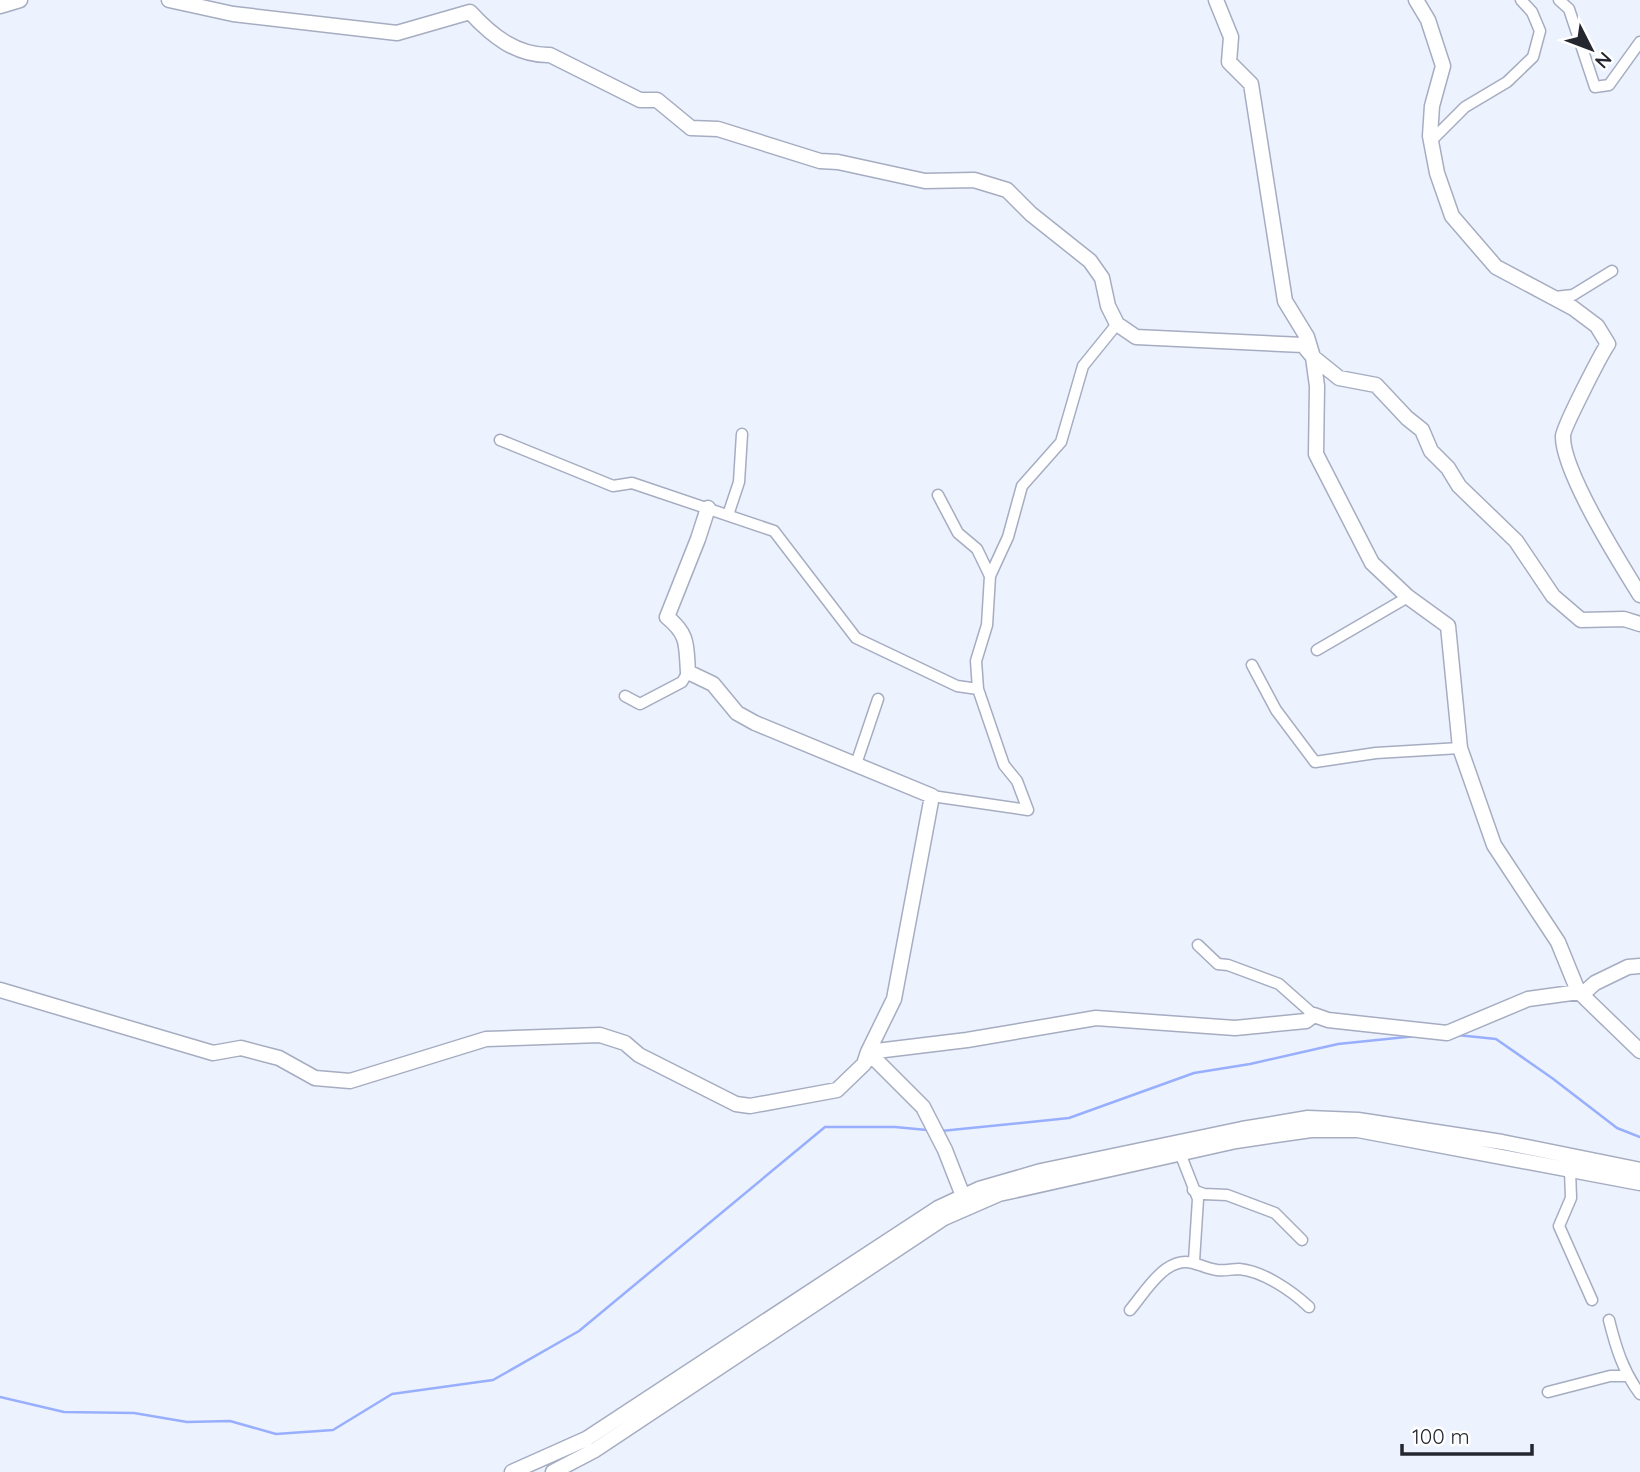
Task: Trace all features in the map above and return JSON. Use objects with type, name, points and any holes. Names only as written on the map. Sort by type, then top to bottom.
[{"type":"street","points":[[0,6],[20,0]]},
{"type":"street","points":[[169,0],[233,14],[397,33],[470,12],[491,32],[522,52],[550,55],[640,100],[657,100],[691,128],[718,129],[820,161],[838,162],[926,181],[974,180],[1007,190],[1031,214],[1090,261],[1102,278],[1108,306],[1117,324],[1136,337],[1303,345],[1339,378],[1376,385],[1422,430],[1431,451],[1448,468],[1459,486],[1516,541],[1553,596],[1581,620],[1624,619],[1640,624]]},
{"type":"street","points":[[1216,0],[1231,37],[1230,62],[1251,84],[1285,301],[1307,337],[1313,357],[1317,386],[1316,454],[1373,563],[1408,597],[1448,626],[1460,748],[1494,845],[1558,942],[1578,991],[1640,1051]]},
{"type":"street","points":[[1416,0],[1428,20],[1443,66],[1432,106],[1431,141],[1437,173],[1452,216],[1496,267],[1573,308],[1597,326],[1608,344],[1562,434],[1570,467],[1614,554],[1640,595]]},
{"type":"street","points":[[1431,141],[1465,107],[1507,82],[1533,57],[1540,31],[1532,12],[1521,0]]},
{"type":"street","points":[[1559,0],[1569,9],[1595,86],[1609,85],[1640,42]]},
{"type":"street","points":[[1549,296],[1560,298],[1573,295],[1612,271]]},
{"type":"street","points":[[688,672],[713,684],[737,713],[755,723],[932,796],[1028,810],[1017,781],[1004,765],[978,689],[976,661],[987,625],[990,576],[1008,537],[1022,486],[1061,442],[1083,366],[1117,324]]},
{"type":"street","points":[[728,515],[739,482],[742,434]]},
{"type":"street","points":[[500,440],[613,486],[632,483],[774,531],[856,638],[957,686],[978,689]]},
{"type":"street","points":[[938,495],[958,533],[977,549],[990,576]]},
{"type":"street","points":[[625,696],[640,704],[682,682],[688,672],[686,637],[680,627],[667,617],[708,508]]},
{"type":"street","points":[[1317,650],[1408,597]]},
{"type":"street","points":[[1252,665],[1276,710],[1315,762],[1376,753],[1460,748]]},
{"type":"street","points":[[856,764],[878,699]]},
{"type":"street","points":[[0,990],[213,1053],[241,1048],[279,1058],[314,1078],[349,1081],[486,1039],[600,1035],[625,1043],[639,1055],[736,1104],[750,1106],[837,1090],[864,1064],[894,999],[932,796]]},
{"type":"street","points":[[1198,945],[1218,964],[1228,965],[1279,984],[1314,1015],[1328,1020],[1447,1033],[1528,999],[1586,991],[1595,983],[1628,967],[1640,966]]},
{"type":"street","points":[[869,1052],[967,1040],[1096,1018],[1235,1028],[1307,1021],[1314,1015]]},
{"type":"street","points":[[869,1052],[923,1107],[945,1150],[963,1196]]},
{"type":"street","points":[[512,1472],[586,1439],[938,1208],[979,1189],[1041,1171],[1308,1118],[1358,1120],[1502,1142],[1640,1170]]},
{"type":"street","points":[[553,1472],[595,1450],[944,1218],[999,1194],[1236,1141],[1311,1130],[1358,1130],[1640,1183]]},
{"type":"street","points":[[1180,1153],[1198,1199],[1194,1261]]},
{"type":"street","points":[[1570,1170],[1571,1198],[1559,1226],[1592,1300]]},
{"type":"street","points":[[1193,1190],[1204,1194],[1227,1195],[1275,1213],[1302,1240]]},
{"type":"street","points":[[1130,1310],[1166,1269],[1194,1261],[1214,1270],[1248,1271],[1287,1287],[1309,1307]]},
{"type":"street","points":[[1609,1320],[1627,1376],[1640,1394]]},
{"type":"street","points":[[1548,1392],[1611,1376],[1627,1376]]},
{"type":"waterway","points":[[1457,1035],[1496,1039],[1617,1128],[1640,1137]]},
{"type":"waterway","points":[[941,1131],[1069,1118],[1194,1073],[1250,1064],[1338,1044],[1416,1036]]},
{"type":"waterway","points":[[0,1397],[64,1412],[134,1413],[187,1422],[230,1421],[276,1434],[333,1430],[392,1394],[493,1380],[579,1331],[825,1127],[927,1130]]}]
